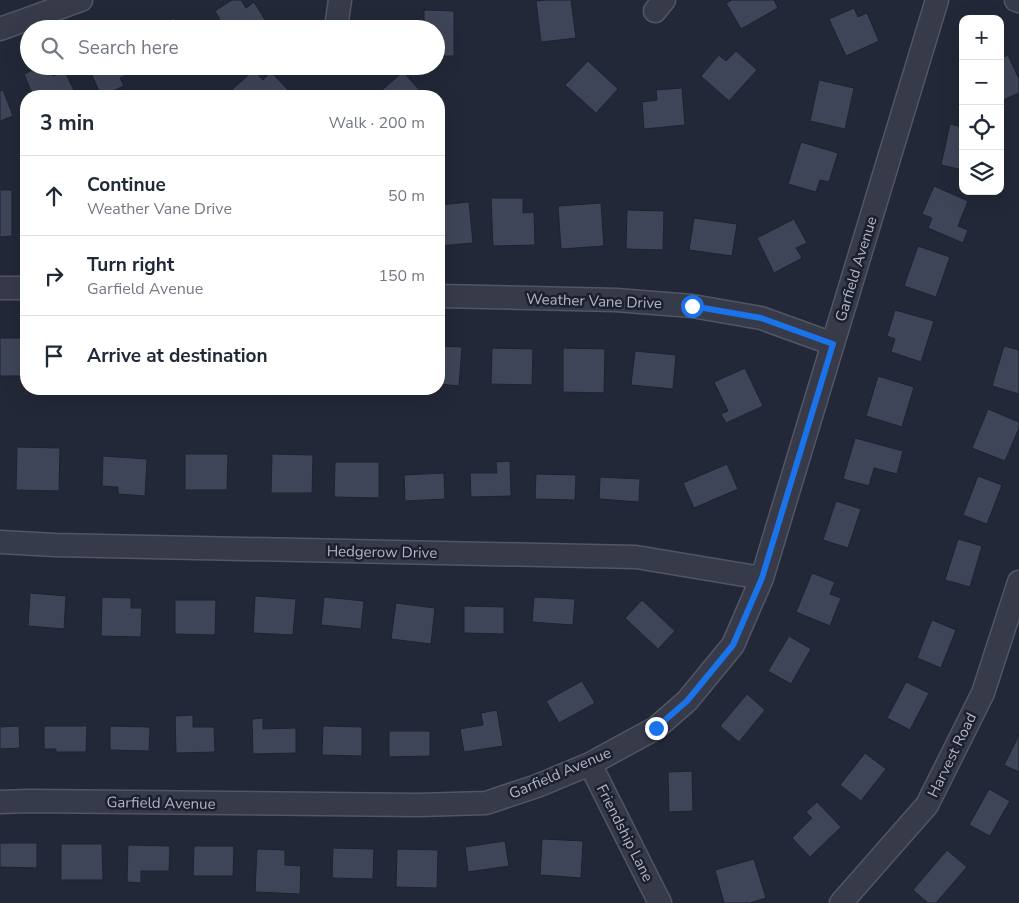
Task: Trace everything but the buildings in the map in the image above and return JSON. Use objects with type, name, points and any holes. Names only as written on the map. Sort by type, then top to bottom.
[{"type":"street","points":[[25,20],[81,0]]},
{"type":"street","points":[[337,20],[340,0]]},
{"type":"street","name":"Garfield Avenue","points":[[0,802],[418,805],[486,803],[537,786],[590,764],[656,728],[687,701],[733,645],[762,578],[937,0]]},
{"type":"street","points":[[0,29],[20,22]]},
{"type":"street","points":[[0,288],[20,288]]},
{"type":"street","name":"Weather Vane Drive","points":[[445,296],[616,300],[692,306],[761,318],[833,344]]},
{"type":"street","name":"Hedgerow Drive","points":[[0,542],[55,545],[636,557],[762,578]]},
{"type":"street","name":"Harvest Road","points":[[841,903],[927,805],[982,693],[1019,582]]},
{"type":"street","name":"Friendship Lane","points":[[590,764],[660,903]]},
{"type":"route","points":[[656,728],[687,701],[733,645],[762,578],[833,344],[761,318],[692,306]]}]
